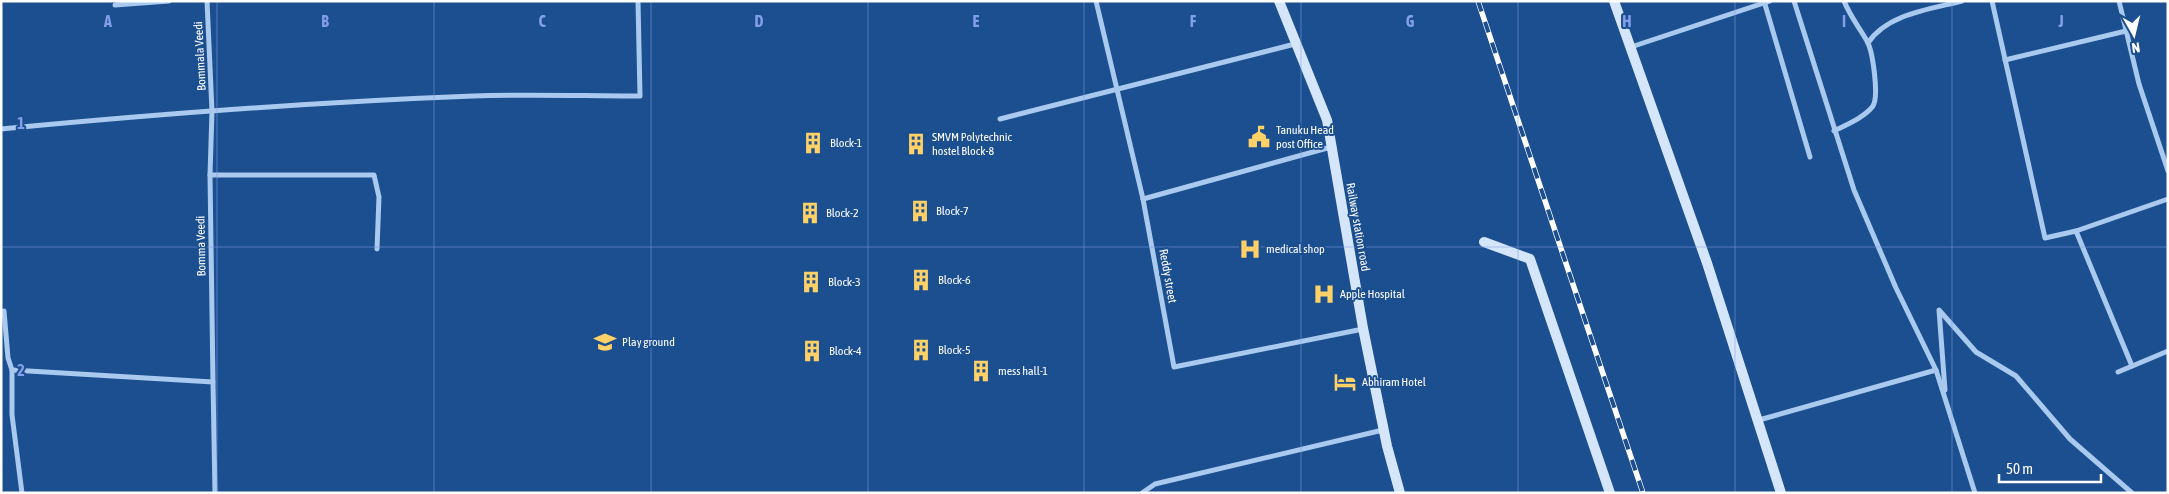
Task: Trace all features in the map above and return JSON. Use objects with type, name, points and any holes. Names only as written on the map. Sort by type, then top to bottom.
[{"type":"street","points":[[115,5],[169,1]]},
{"type":"street","name":"Bommala Veedi","points":[[207,1],[212,111]]},
{"type":"street","points":[[1,129],[212,111],[475,96],[640,96],[638,1]]},
{"type":"street","name":"Reddy street","points":[[1096,1],[1143,199],[1174,367],[1363,328]]},
{"type":"street","name":"Railway station road","points":[[1279,1],[1327,120],[1363,328],[1384,430],[1400,493]]},
{"type":"street","points":[[1614,1],[1707,263],[1781,493]]},
{"type":"street","points":[[1794,1],[1854,190],[1896,288],[1936,370],[1975,493]]},
{"type":"street","points":[[1834,131],[1874,105],[1875,80],[1868,43],[1849,14],[1844,1]]},
{"type":"street","points":[[1868,43],[1875,33],[1885,26],[1906,17],[1962,1]]},
{"type":"street","points":[[1992,1],[2044,238],[2076,231],[2168,199]]},
{"type":"street","points":[[2120,1],[2140,84],[2168,171]]},
{"type":"street","points":[[1630,47],[1766,2],[1810,157]]},
{"type":"street","points":[[2005,60],[2126,31]]},
{"type":"street","points":[[1000,119],[1295,44]]},
{"type":"street","name":"Bomma Veedi","points":[[212,111],[210,175],[214,493]]},
{"type":"street","points":[[1143,199],[1332,146]]},
{"type":"street","points":[[2162,154],[2168,153]]},
{"type":"street","points":[[210,175],[374,175],[379,197],[377,249]]},
{"type":"street","points":[[2076,231],[2132,366]]},
{"type":"street","points":[[1484,242],[1530,259],[1610,493]]},
{"type":"street","points":[[1945,398],[1939,310],[1976,352],[2016,376],[2070,439],[2132,493]]},
{"type":"street","points":[[4,311],[8,358],[12,370],[12,415],[22,493]]},
{"type":"street","points":[[2118,372],[2168,350]]},
{"type":"street","points":[[12,370],[213,382]]},
{"type":"street","points":[[1759,420],[1936,370]]},
{"type":"street","points":[[1142,493],[1155,484],[1384,430]]},
{"type":"railway","points":[[1478,1],[1643,493]]},
{"type":"place","name":"Tanuku Head post Office","points":[[1259,137]]},
{"type":"place","name":"Block-1","points":[[813,143]]},
{"type":"place","name":"SMVM Polytechnic hostel Block-8","points":[[916,144]]},
{"type":"place","name":"Block-7","points":[[920,211]]},
{"type":"place","name":"Block-2","points":[[810,213]]},
{"type":"place","name":"medical shop","points":[[1250,249]]},
{"type":"place","name":"Block-6","points":[[921,280]]},
{"type":"place","name":"Block-3","points":[[811,282]]},
{"type":"place","name":"Apple Hospital","points":[[1324,294]]},
{"type":"place","name":"Play ground","points":[[605,342]]},
{"type":"place","name":"Block-5","points":[[921,350]]},
{"type":"place","name":"Block-4","points":[[812,351]]},
{"type":"place","name":"mess hall-1","points":[[981,371]]},
{"type":"place","name":"Abhiram Hotel","points":[[1345,382]]}]
